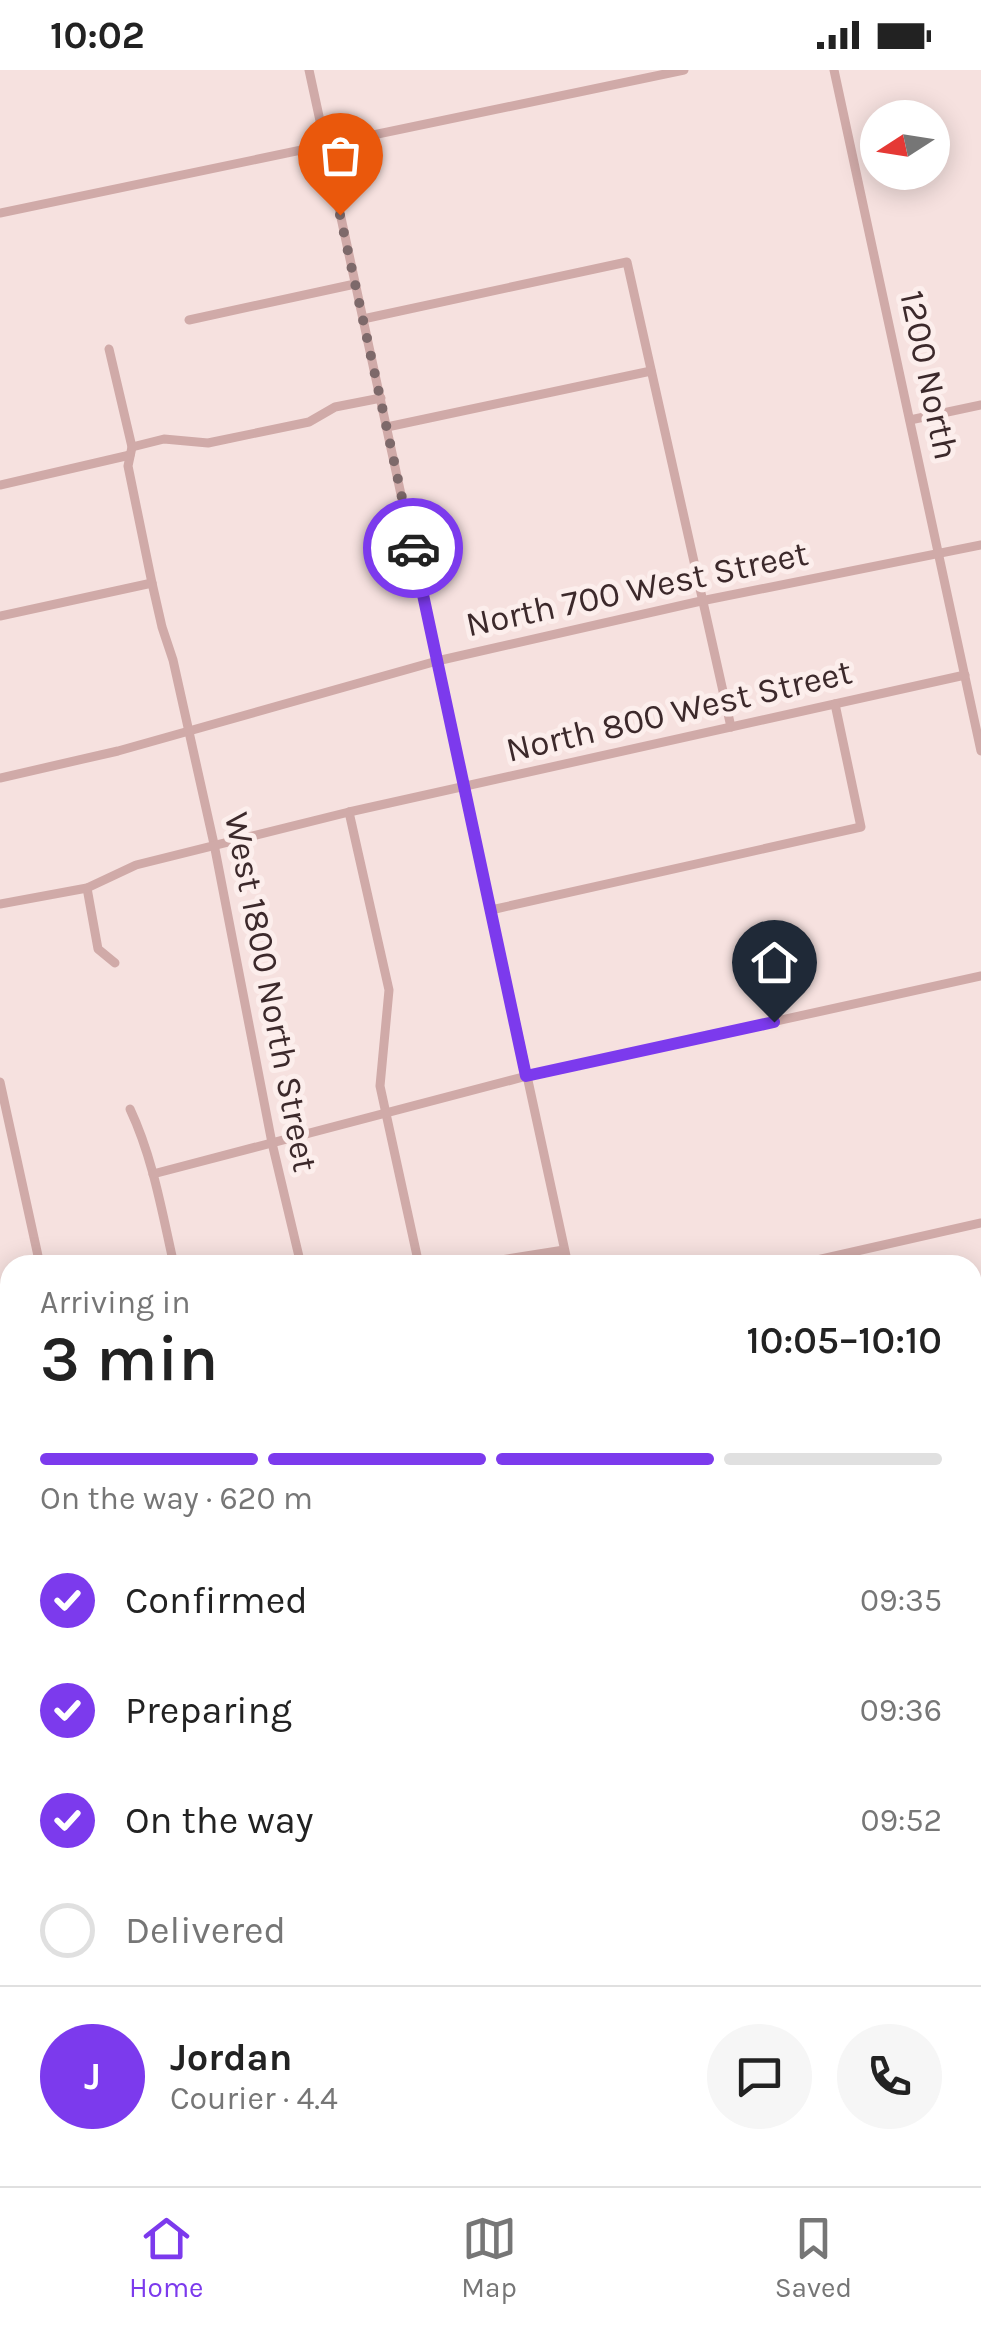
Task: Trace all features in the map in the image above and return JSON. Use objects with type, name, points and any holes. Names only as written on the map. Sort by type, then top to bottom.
[{"type":"street","points":[[309,70],[565,1255]]},
{"type":"street","points":[[0,213],[684,70]]},
{"type":"street","name":"1200 North","points":[[834,70],[981,750]]},
{"type":"street","points":[[364,320],[628,262],[731,727]]},
{"type":"street","points":[[190,320],[355,284]]},
{"type":"street","name":"West 1800 North Street","points":[[110,349],[132,451],[128,466],[152,583],[190,730],[298,1255]]},
{"type":"street","points":[[387,428],[651,371]]},
{"type":"street","points":[[0,485],[164,439],[208,443],[308,422],[336,407],[381,398]]},
{"type":"street","points":[[910,420],[981,405]]},
{"type":"street","name":"North 700 West Street","points":[[0,778],[118,751],[437,660],[701,601],[981,545]]},
{"type":"street","points":[[0,616],[152,583]]},
{"type":"street","name":"North 800 West Street","points":[[0,904],[87,888],[136,865],[349,812],[965,676]]},
{"type":"street","points":[[969,694],[981,691]]},
{"type":"street","points":[[491,910],[861,827],[835,704]]},
{"type":"street","points":[[349,812],[389,990],[380,1086],[416,1255]]},
{"type":"street","points":[[87,888],[98,949],[115,963]]},
{"type":"street","points":[[154,1174],[526,1076],[981,976]]},
{"type":"street","points":[[0,1082],[38,1255]]},
{"type":"street","points":[[130,1109],[154,1174],[172,1255]]},
{"type":"street","points":[[859,1255],[981,1223]]},
{"type":"street","points":[[532,1255],[564,1250]]},
{"type":"way so far","points":[[340,215],[413,548]]},
{"type":"route","points":[[413,548],[526,1076],[774,1022]]}]
